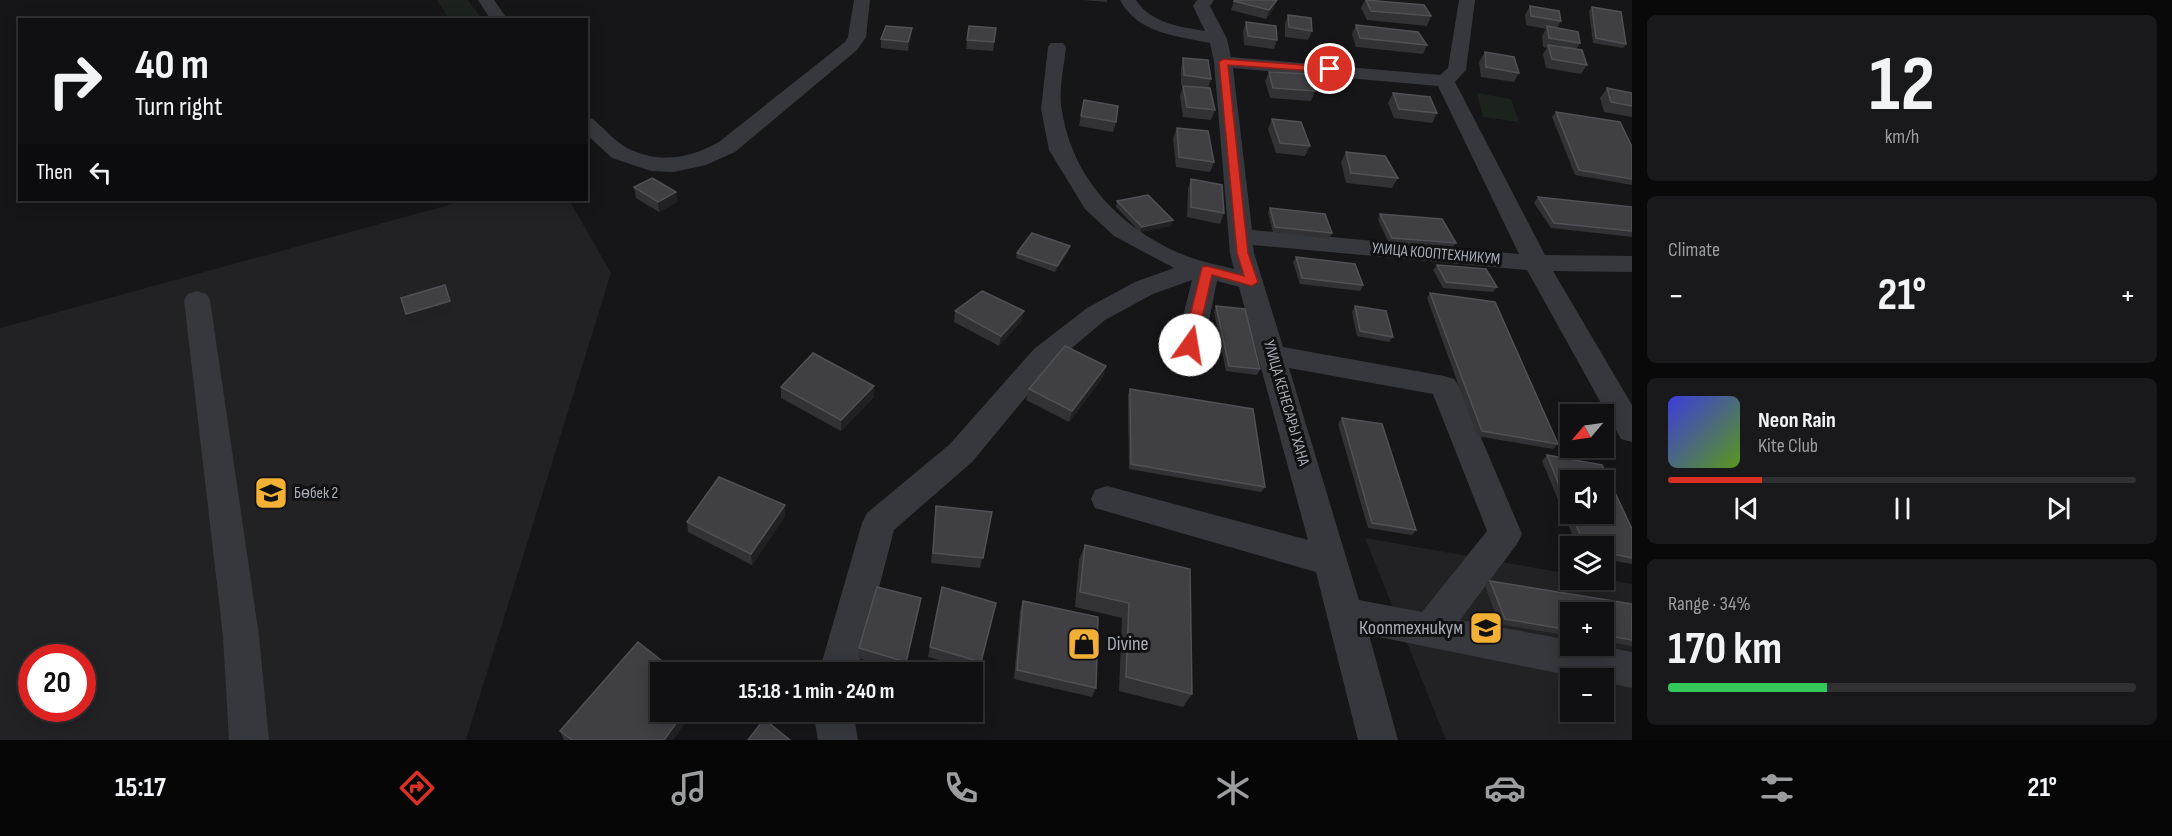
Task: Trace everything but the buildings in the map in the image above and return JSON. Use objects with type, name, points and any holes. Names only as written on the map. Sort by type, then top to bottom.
[{"type":"street","points":[[486,0],[499,18]]},
{"type":"street","points":[[588,125],[621,153],[651,164],[674,165],[706,158],[728,147],[851,46],[857,37],[862,0]]},
{"type":"street","points":[[1128,0],[1137,14],[1148,21],[1220,50],[1445,81]]},
{"type":"street","points":[[1206,0],[1201,6],[1220,50]]},
{"type":"street","points":[[1445,81],[1457,70],[1467,0]]},
{"type":"street","points":[[1057,47],[1051,109],[1060,150],[1093,204],[1123,231],[1180,262],[1252,282]]},
{"type":"street","name":"УЛИЦА КЕНЕСАРЫ ХАНА","points":[[1220,50],[1242,253],[1331,561],[1377,740]]},
{"type":"street","points":[[1445,81],[1536,263],[1632,431]]},
{"type":"street","name":"УЛИЦА КООПТЕХНИКУМ","points":[[1240,236],[1536,263],[1632,264]]},
{"type":"street","points":[[1190,345],[1204,269]]},
{"type":"street","points":[[841,662],[879,523],[961,453],[1044,356],[1096,314],[1144,288],[1204,269]]},
{"type":"street","points":[[196,300],[241,636],[249,740]]},
{"type":"street","points":[[1273,355],[1444,386],[1505,534],[1430,631]]},
{"type":"street","points":[[1107,499],[1331,561]]},
{"type":"street","points":[[1345,614],[1632,670]]},
{"type":"street","points":[[835,722],[838,740]]},
{"type":"shaded area","points":[[437,0],[468,0],[481,18],[448,18]]},
{"type":"shaded area","points":[[1477,93],[1511,99],[1519,122],[1483,117]]},
{"type":"shaded area","name":"Бөбек 2","points":[[463,201],[570,201],[611,273],[466,740],[0,740],[0,328]]},
{"type":"shaded area","name":"Кооптехникум","points":[[1365,538],[1560,572],[1560,590],[1614,590],[1614,581],[1632,584],[1632,740],[1446,740]]},
{"type":"place","name":"Бөбек 2","points":[[271,493]]},
{"type":"place","name":"Кооптехникум","points":[[1486,628]]},
{"type":"place","name":"Divine","points":[[1084,644]]},
{"type":"route","points":[[1190,345],[1207,270],[1252,282],[1242,253],[1223,62],[1330,69]]}]
